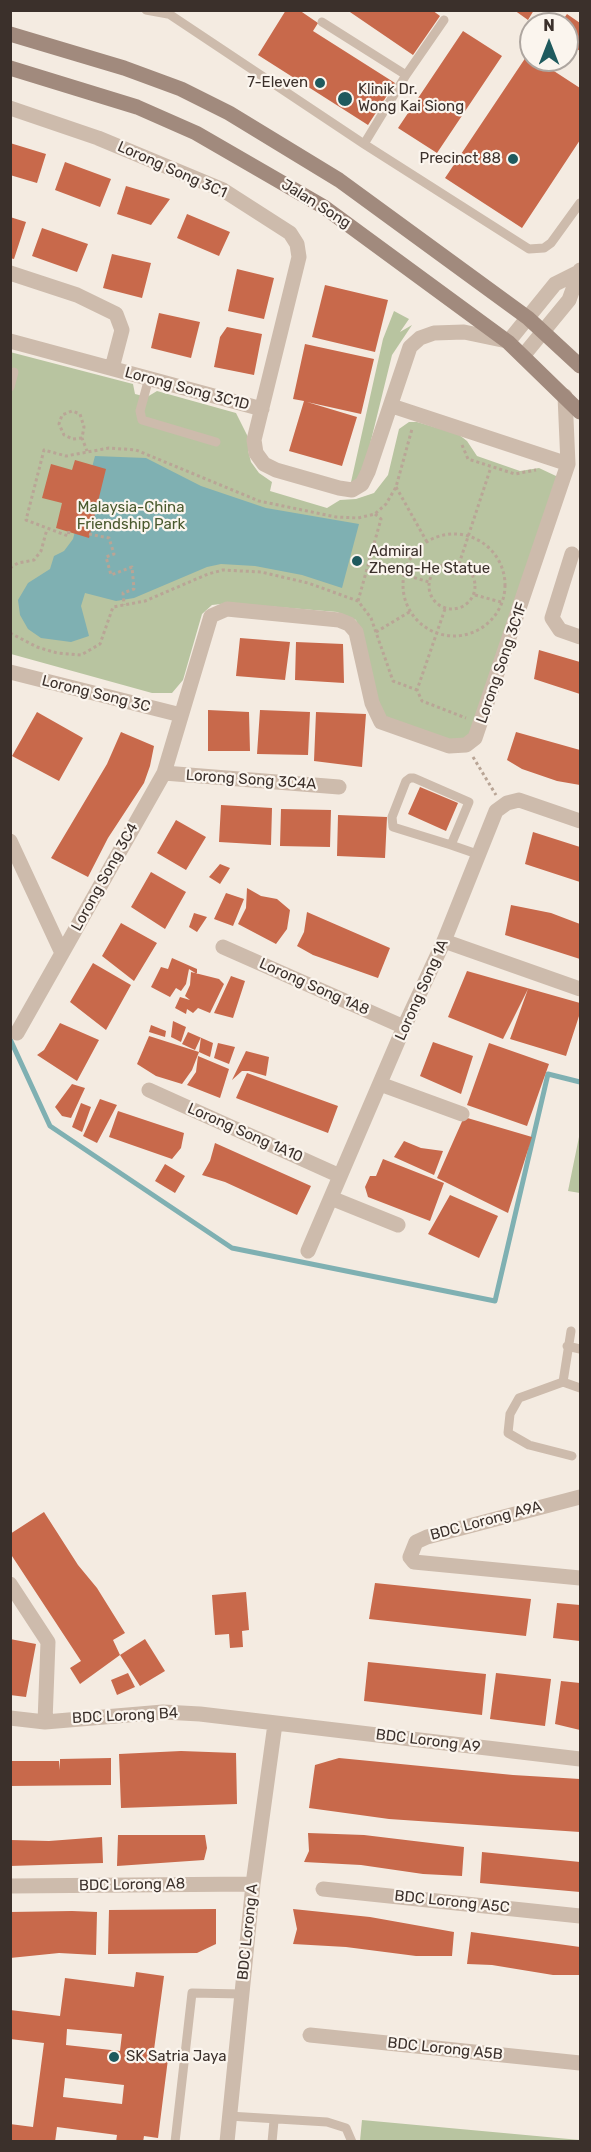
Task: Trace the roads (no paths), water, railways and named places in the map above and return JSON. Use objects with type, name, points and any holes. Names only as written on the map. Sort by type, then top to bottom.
[{"type":"main road","name":"Jalan Song","points":[[10,34],[124,68],[181,89],[229,113],[339,180],[528,318],[580,366]]},
{"type":"main road","name":"Jalan Song","points":[[10,68],[137,107],[196,133],[324,207],[508,342],[580,412]]},
{"type":"street","name":"Lorong Song 3C1","points":[[10,108],[98,138],[223,190],[290,233],[297,244],[299,257],[254,440],[256,453],[264,464],[276,470],[352,490],[362,484],[369,472],[392,406]]},
{"type":"street","points":[[568,464],[392,406],[410,348],[420,338],[434,333],[464,332],[508,342],[555,284],[580,271]]},
{"type":"street","points":[[523,356],[569,300],[580,271]]},
{"type":"street","name":"Lorong Song 3C1D","points":[[10,273],[77,295],[116,314],[122,330],[112,368]]},
{"type":"street","name":"Lorong Song 3C1D","points":[[10,341],[262,409]]},
{"type":"street","name":"Lorong Song 3C1F","points":[[181,715],[211,616],[227,609],[339,620],[350,624],[356,632],[372,703],[381,722],[449,746],[466,745],[475,738],[489,703],[568,464],[565,396]]},
{"type":"street","points":[[572,554],[552,618],[560,630],[580,637]]},
{"type":"street","name":"Lorong Song 3C","points":[[10,672],[181,715]]},
{"type":"street","name":"Lorong Song 3C4","points":[[16,1033],[164,773],[181,715]]},
{"type":"street","name":"Lorong Song 3C4A","points":[[164,773],[339,787]]},
{"type":"street","name":"Lorong Song 1A","points":[[308,1251],[404,1027],[444,941],[496,811],[519,800],[580,821]]},
{"type":"street","points":[[10,841],[62,953]]},
{"type":"street","points":[[444,941],[580,989]]},
{"type":"street","name":"Lorong Song 1A8","points":[[223,947],[404,1027]]},
{"type":"street","points":[[380,1084],[462,1114]]},
{"type":"street","name":"Lorong Song 1A10","points":[[149,1090],[340,1176]]},
{"type":"street","points":[[331,1198],[398,1225]]},
{"type":"street","name":"BDC Lorong A9A","points":[[580,1497],[427,1536],[413,1546],[410,1557],[414,1562],[580,1578]]},
{"type":"street","points":[[10,1584],[48,1642],[45,1722]]},
{"type":"street","name":"BDC Lorong B4","points":[[10,1718],[45,1722],[163,1712],[200,1714],[275,1724]]},
{"type":"street","name":"BDC Lorong A9","points":[[275,1724],[580,1759]]},
{"type":"street","name":"BDC Lorong A","points":[[227,2142],[253,1884],[275,1724]]},
{"type":"street","name":"BDC Lorong A8","points":[[10,1886],[253,1884]]},
{"type":"street","name":"BDC Lorong A5C","points":[[322,1889],[580,1916]]},
{"type":"street","name":"BDC Lorong A5B","points":[[310,2035],[580,2063]]},
{"type":"lane","points":[[146,10],[165,12],[364,144],[529,249],[543,248],[551,243],[580,203]]},
{"type":"lane","points":[[364,144],[406,75],[444,20]]},
{"type":"lane","points":[[322,22],[406,75]]},
{"type":"lane","points":[[10,387],[14,372]]},
{"type":"lane","points":[[149,378],[140,411],[142,420],[216,442]]},
{"type":"lane","points":[[451,845],[469,802],[410,778],[406,782],[392,817],[393,826],[477,854]]},
{"type":"lane","points":[[563,1382],[571,1331]]},
{"type":"lane","points":[[567,1346],[580,1349]]},
{"type":"lane","points":[[572,1456],[529,1445],[508,1433],[510,1414],[519,1398],[563,1382],[580,1388]]},
{"type":"lane","points":[[175,2142],[192,1993],[242,1994]]},
{"type":"lane","points":[[229,2116],[274,2121],[327,2122],[346,2128],[352,2142]]},
{"type":"lane","points":[[272,2142],[274,2121]]},
{"type":"water","points":[[95,456],[146,458],[201,486],[266,508],[359,524],[342,588],[302,575],[255,566],[221,564],[207,567],[134,598],[116,601],[85,593],[81,606],[89,636],[71,642],[41,638],[28,629],[20,615],[18,600],[28,583],[50,569],[54,556],[64,551],[73,539]]},
{"type":"waterway","points":[[10,1039],[50,1126],[232,1248],[495,1301],[548,1074],[580,1082]]},
{"type":"place","name":"7-Eleven","points":[[320,83]]},
{"type":"place","name":"Klinik Dr. Wong Kai Siong","points":[[345,99]]},
{"type":"place","name":"Precinct 88","points":[[513,159]]},
{"type":"place","name":"Admiral Zheng-He Statue","points":[[357,561]]},
{"type":"place","name":"SK Satria Jaya","points":[[114,2057]]},
{"type":"park label","name":"Malaysia-China Friendship Park","points":[[131,516]]}]
